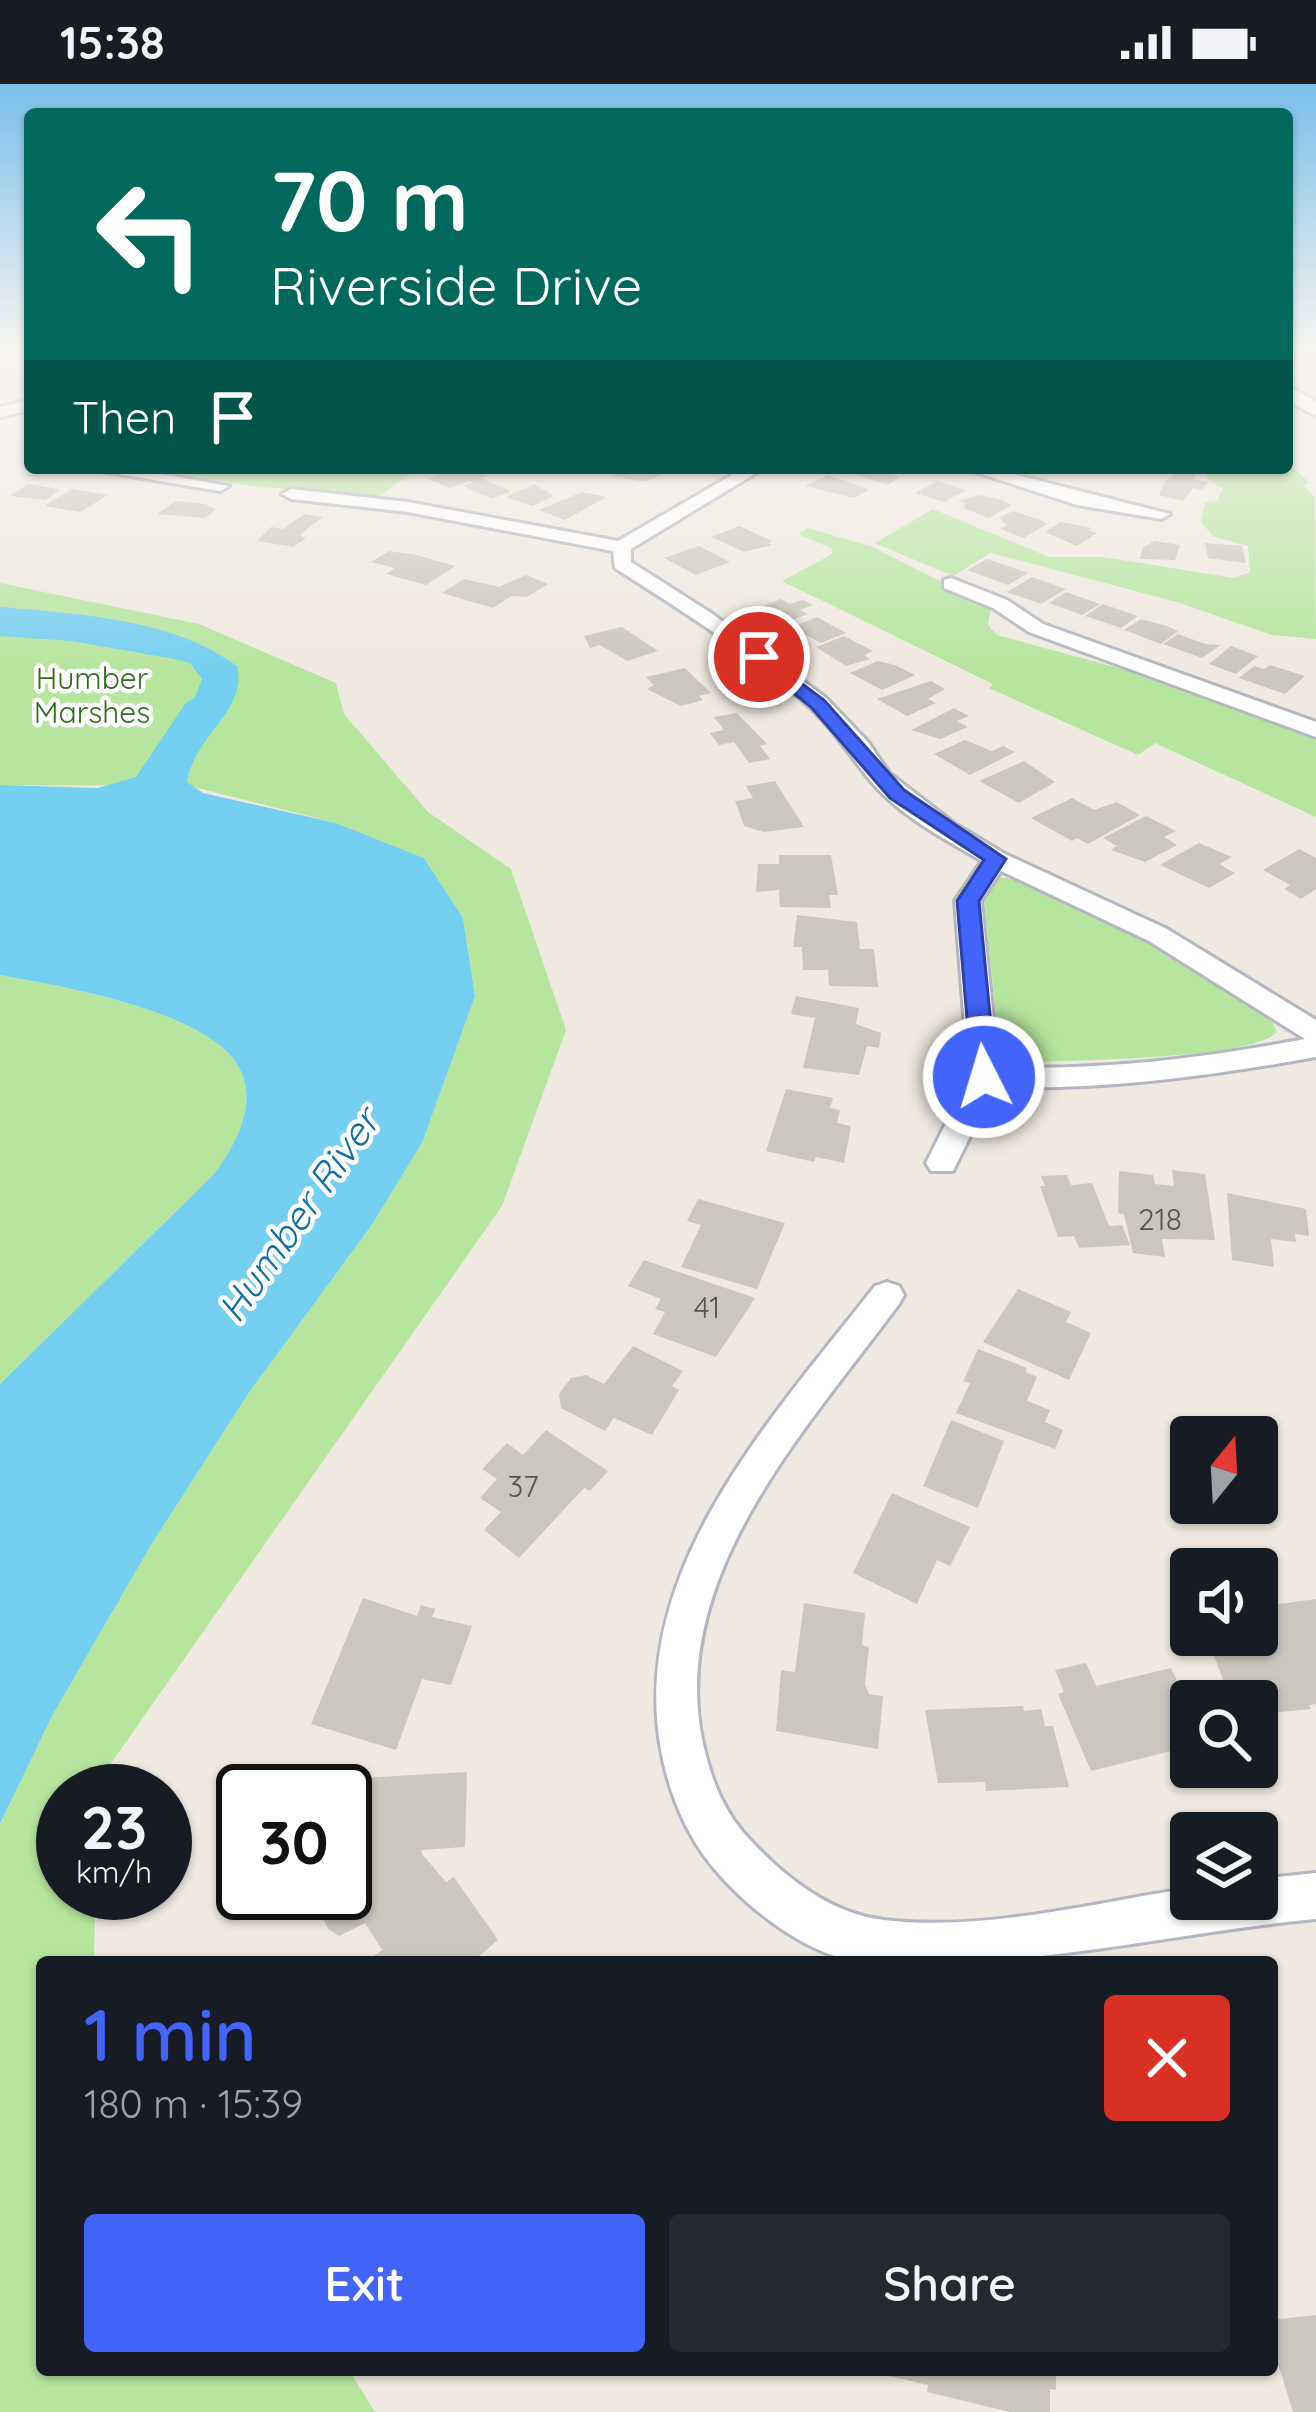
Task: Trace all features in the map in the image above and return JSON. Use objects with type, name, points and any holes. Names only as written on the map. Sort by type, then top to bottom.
[{"type":"street","points":[[132,474],[220,487]]},
{"type":"street","points":[[291,494],[427,510],[622,547],[745,474]]},
{"type":"street","points":[[991,474],[1083,501],[1161,514]]},
{"type":"street","points":[[622,547],[622,564],[704,617],[818,704],[897,794],[996,859],[1158,935],[1316,1033]]},
{"type":"street","points":[[951,584],[1000,604],[1036,628],[1316,730]]},
{"type":"street","points":[[942,1163],[984,1077],[968,901],[996,859]]},
{"type":"street","points":[[984,1077],[1048,1079],[1228,1063],[1316,1047]]},
{"type":"street","points":[[887,1295],[746,1487],[706,1560],[684,1619],[674,1737],[695,1796],[724,1849],[775,1897],[806,1916],[880,1944],[939,1946],[1006,1939],[1316,1896]]},
{"type":"green space","points":[[1293,468],[1309,482],[1304,486],[1315,497],[1316,639],[1272,635],[1177,602],[991,553],[953,576],[875,543],[933,509],[1049,557],[1103,557],[1234,578],[1250,572],[1248,546],[1214,537],[1201,522],[1205,502],[1217,501],[1223,489],[1207,474],[1293,474]]},
{"type":"green space","points":[[179,474],[410,474],[378,497],[250,486]]},
{"type":"green space","points":[[808,528],[873,547],[977,600],[991,608],[988,625],[997,635],[1159,679],[1316,739],[1316,817],[1155,743],[1138,755],[989,688],[993,684],[782,581],[832,554],[832,549],[799,534]]},
{"type":"green space","name":"Humber Marshes","points":[[0,583],[199,624],[336,683],[344,714],[428,812],[511,869],[566,1030],[502,1206],[110,1764],[36,1764],[36,1920],[95,1920],[94,1956],[36,1956],[36,2376],[353,2376],[375,2412],[0,2412],[0,1824],[52,1716],[151,1545],[248,1394],[371,1226],[422,1143],[475,995],[463,918],[424,858],[336,823],[190,786],[0,785]]},
{"type":"green space","points":[[1000,878],[1059,892],[1135,931],[1267,1012],[1277,1032],[1261,1041],[1199,1053],[1030,1062],[1015,1058],[999,1043],[983,889]]},
{"type":"green space","points":[[0,975],[132,1004],[199,1031],[224,1049],[240,1069],[246,1097],[242,1125],[214,1174],[0,1384]]},
{"type":"water","name":"Humber River","points":[[0,607],[154,628],[211,650],[237,666],[235,696],[199,750],[187,782],[203,793],[336,823],[424,858],[463,918],[475,996],[422,1143],[371,1226],[248,1394],[151,1545],[52,1716],[0,1824],[0,1384],[214,1174],[242,1124],[246,1097],[240,1069],[224,1049],[199,1031],[132,1004],[0,975],[0,785],[98,788],[136,777],[185,704],[195,697],[202,679],[190,663],[174,659],[72,641],[0,636]]},
{"type":"building","points":[[442,474],[480,474],[511,491],[492,499],[463,486],[473,483],[469,481],[450,488],[428,479]]},
{"type":"building","points":[[618,474],[662,474],[645,482],[611,476]]},
{"type":"building","points":[[853,474],[900,477],[888,485]]},
{"type":"building","points":[[1175,474],[1197,474],[1194,479],[1208,482],[1202,490],[1193,488],[1183,501],[1159,495],[1165,481]]},
{"type":"building","points":[[828,475],[869,490],[854,498],[805,486]]},
{"type":"building","points":[[937,481],[966,490],[944,502],[915,493]]},
{"type":"building","points":[[28,484],[60,490],[45,500],[10,496]]},
{"type":"building","points":[[534,484],[554,496],[532,506],[506,497]]},
{"type":"building","points":[[72,489],[108,495],[80,512],[44,506]]},
{"type":"building","points":[[582,492],[607,497],[565,520],[539,510]]},
{"type":"building","points":[[980,495],[1012,505],[989,518],[963,508],[966,503],[959,501]]},
{"type":"building","points":[[176,501],[216,510],[204,518],[157,514]]},
{"type":"building","points":[[1013,511],[1047,524],[1024,538],[1000,529],[1007,525],[999,518]]},
{"type":"building","points":[[304,514],[323,517],[293,547],[257,541],[271,527],[283,529]]},
{"type":"building","points":[[1061,522],[1097,533],[1077,546],[1045,532]]},
{"type":"building","points":[[739,526],[772,545],[744,552],[711,537]]},
{"type":"building","points":[[1155,541],[1180,545],[1175,560],[1140,559],[1143,547]]},
{"type":"building","points":[[1205,543],[1242,546],[1246,563],[1208,558]]},
{"type":"building","points":[[699,546],[730,562],[696,575],[664,558]]},
{"type":"building","points":[[389,551],[455,566],[426,585],[386,574],[395,568],[371,562]]},
{"type":"building","points":[[987,559],[1028,573],[1008,585],[967,570]]},
{"type":"building","points":[[526,575],[548,584],[527,597],[511,596],[493,608],[442,593],[464,579],[499,587]]},
{"type":"building","points":[[1032,577],[1066,589],[1041,604],[1007,592]]},
{"type":"building","points":[[1066,592],[1100,604],[1082,615],[1049,603]]},
{"type":"building","points":[[781,599],[813,605],[800,610],[808,614],[782,624],[755,609]]},
{"type":"building","points":[[1103,604],[1138,616],[1121,628],[1085,616]]},
{"type":"building","points":[[817,617],[846,633],[821,643],[792,627]]},
{"type":"building","points":[[1141,619],[1178,631],[1161,644],[1124,630]]},
{"type":"building","points":[[622,627],[658,651],[627,661],[600,645],[590,648],[584,636]]},
{"type":"building","points":[[1178,634],[1221,645],[1202,658],[1163,644]]},
{"type":"building","points":[[844,636],[873,651],[864,655],[870,659],[846,666],[816,647]]},
{"type":"building","points":[[1231,646],[1258,656],[1236,674],[1209,664]]},
{"type":"building","points":[[878,661],[915,675],[882,690],[850,673]]},
{"type":"building","points":[[1270,665],[1305,676],[1285,694],[1239,678],[1254,666],[1264,669]]},
{"type":"building","points":[[685,668],[711,693],[699,696],[703,700],[681,706],[647,689],[654,685],[646,677]]},
{"type":"building","points":[[931,681],[945,689],[928,699],[936,703],[907,716],[877,699]]},
{"type":"building","points":[[954,708],[969,716],[957,721],[968,727],[940,739],[911,730]]},
{"type":"building","points":[[737,713],[767,744],[760,746],[770,759],[749,763],[734,742],[719,745],[710,733],[724,730],[714,717]]},
{"type":"building","points":[[965,740],[992,751],[1003,746],[1015,752],[970,775],[934,754]]},
{"type":"building","points":[[1024,761],[1055,782],[1019,803],[979,781]]},
{"type":"building","points":[[775,781],[804,827],[764,832],[744,826],[735,801],[753,798],[746,786]]},
{"type":"building","points":[[1072,798],[1094,810],[1117,802],[1140,815],[1088,844],[1077,838],[1072,841],[1031,818]]},
{"type":"building","points":[[1146,816],[1176,831],[1164,837],[1177,845],[1145,862],[1111,850],[1117,846],[1103,838]]},
{"type":"building","points":[[1199,843],[1232,857],[1219,864],[1235,873],[1209,888],[1160,865]]},
{"type":"building","points":[[1299,849],[1316,858],[1316,889],[1301,899],[1284,889],[1290,885],[1263,870]]},
{"type":"building","points":[[779,855],[831,855],[838,895],[829,895],[831,908],[780,907],[779,890],[756,892],[758,864],[779,864]]},
{"type":"building","points":[[797,915],[857,922],[860,949],[874,949],[878,987],[829,986],[828,970],[803,970],[802,947],[793,947]]},
{"type":"building","points":[[796,996],[859,1008],[856,1024],[881,1033],[879,1048],[867,1046],[859,1075],[803,1068],[815,1018],[791,1014]]},
{"type":"building","points":[[786,1089],[833,1098],[830,1108],[840,1110],[837,1123],[851,1126],[844,1163],[766,1151]]},
{"type":"building","points":[[1172,1170],[1205,1174],[1215,1240],[1162,1239],[1165,1257],[1133,1253],[1124,1214],[1118,1213],[1119,1171],[1153,1175],[1155,1184],[1174,1186]]},
{"type":"building","points":[[1067,1175],[1071,1185],[1092,1183],[1109,1226],[1122,1225],[1130,1245],[1079,1248],[1074,1236],[1058,1237],[1040,1186],[1045,1186],[1041,1176]]},
{"type":"building","points":[[1227,1193],[1306,1209],[1309,1236],[1295,1234],[1296,1242],[1271,1239],[1274,1267],[1232,1260]]},
{"type":"building","points":[[698,1199],[785,1223],[757,1289],[681,1267],[701,1225],[687,1221]]},
{"type":"building","points":[[644,1260],[755,1298],[716,1357],[653,1334],[665,1312],[655,1309],[661,1299],[628,1286]]},
{"type":"building","points":[[1018,1289],[1071,1312],[1066,1322],[1091,1333],[1069,1380],[983,1342]]},
{"type":"building","points":[[633,1346],[683,1371],[672,1386],[679,1390],[652,1435],[614,1418],[605,1431],[561,1408],[559,1394],[571,1378],[586,1375],[604,1384]]},
{"type":"building","points":[[978,1349],[1027,1368],[1025,1372],[1037,1377],[1027,1401],[1050,1410],[1045,1422],[1063,1430],[1055,1449],[956,1413],[970,1383],[963,1381]]},
{"type":"building","points":[[951,1420],[1004,1441],[978,1508],[923,1486]]},
{"type":"building","points":[[546,1430],[608,1471],[590,1491],[584,1488],[519,1558],[484,1530],[501,1512],[480,1498],[497,1479],[482,1469],[507,1443],[523,1455]]},
{"type":"building","points":[[892,1493],[970,1527],[950,1566],[937,1560],[917,1604],[853,1573]]},
{"type":"building","points":[[363,1598],[417,1616],[421,1605],[435,1609],[432,1617],[472,1626],[451,1685],[422,1679],[396,1750],[311,1724]]},
{"type":"building","points":[[1316,1599],[1316,1704],[1309,1705],[1311,1709],[1278,1712],[1278,1680],[1223,1680],[1214,1656],[1278,1656],[1278,1604]]},
{"type":"building","points":[[804,1603],[865,1613],[862,1645],[869,1647],[865,1684],[869,1694],[883,1696],[878,1749],[776,1731],[781,1670],[795,1672]]},
{"type":"building","points":[[1086,1663],[1096,1686],[1171,1668],[1177,1680],[1170,1680],[1170,1751],[1091,1771],[1058,1694],[1064,1692],[1055,1670]]},
{"type":"building","points":[[1023,1706],[1024,1711],[1041,1709],[1045,1726],[1053,1726],[1069,1787],[986,1791],[985,1782],[938,1783],[925,1710]]},
{"type":"building","points":[[467,1772],[465,1847],[421,1850],[446,1882],[454,1877],[498,1940],[479,1956],[374,1956],[382,1950],[365,1923],[339,1936],[324,1920],[372,1920],[372,1777]]},
{"type":"building","points":[[1316,2315],[1316,2412],[1293,2412],[1278,2364],[1278,2319]]},
{"type":"building","points":[[889,2376],[1056,2376],[1056,2390],[1050,2389],[1050,2412],[1010,2412],[927,2392],[928,2385]]},
{"type":"route","points":[[759,657],[818,704],[897,794],[996,859],[968,901],[984,1077]]}]
